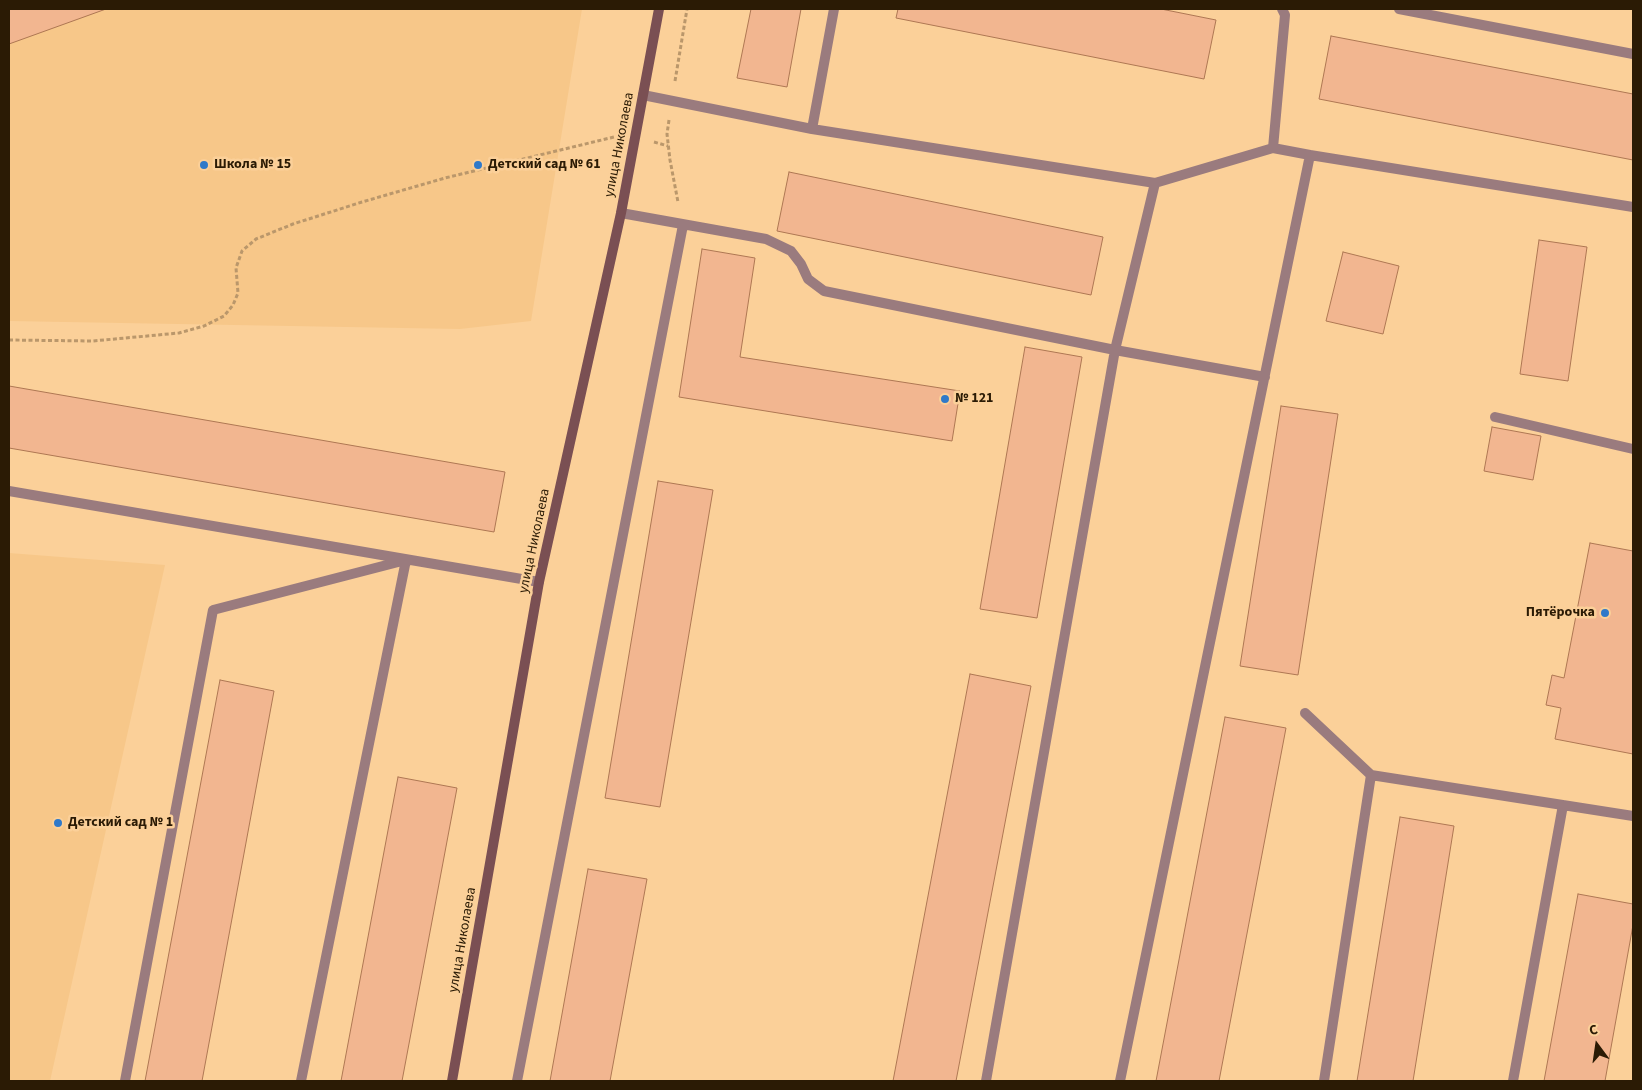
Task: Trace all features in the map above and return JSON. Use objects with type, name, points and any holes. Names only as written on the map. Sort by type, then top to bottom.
[{"type":"main road","name":"улица Николаева","points":[[452,1081],[539,582],[621,213],[659,9]]},
{"type":"lane","points":[[812,129],[834,9]]},
{"type":"lane","points":[[1273,148],[1285,15],[1282,9]]},
{"type":"lane","points":[[1399,9],[1633,54]]},
{"type":"lane","points":[[643,95],[812,129],[1155,183],[1273,148],[1633,207]]},
{"type":"lane","points":[[1120,1081],[1310,155]]},
{"type":"lane","points":[[986,1081],[1115,350],[1155,183]]},
{"type":"lane","points":[[621,213],[766,239],[791,251],[802,264],[808,279],[824,291],[1115,350],[1265,377]]},
{"type":"lane","points":[[517,1081],[683,225]]},
{"type":"lane","points":[[1495,417],[1633,449]]},
{"type":"lane","points":[[9,491],[539,582]]},
{"type":"lane","points":[[125,1081],[213,610],[406,560]]},
{"type":"lane","points":[[301,1081],[406,560]]},
{"type":"lane","points":[[1305,714],[1371,775],[1633,816]]},
{"type":"lane","points":[[1324,1081],[1371,775]]},
{"type":"lane","points":[[1513,1081],[1563,804]]},
{"type":"path","points":[[9,340],[93,341],[179,333],[204,326],[224,316],[233,305],[238,293],[236,268],[242,251],[256,239],[293,224],[445,178],[620,136]]},
{"type":"path","points":[[653,142],[668,146]]},
{"type":"shaded area","name":"Школа № 15","points":[[9,9],[582,9],[531,321],[460,329],[9,321]]},
{"type":"shaded area","name":"Детский сад № 1","points":[[9,553],[165,565],[50,1081],[9,1081]]},
{"type":"building","points":[[9,9],[106,9],[9,44]]},
{"type":"building","points":[[751,9],[801,9],[787,87],[737,78]]},
{"type":"building","points":[[898,9],[1161,9],[1216,20],[1204,79],[896,18]]},
{"type":"building","points":[[1331,36],[1633,94],[1633,160],[1319,99]]},
{"type":"building","points":[[789,172],[1103,237],[1091,295],[777,231]]},
{"type":"building","points":[[1539,240],[1587,247],[1568,381],[1520,374]]},
{"type":"building","points":[[702,249],[755,258],[740,357],[960,391],[952,441],[679,397]]},
{"type":"building","points":[[1343,252],[1399,266],[1383,334],[1326,321]]},
{"type":"building","points":[[1025,347],[1082,357],[1037,618],[980,609]]},
{"type":"building","points":[[9,386],[505,472],[494,532],[9,448]]},
{"type":"building","points":[[1281,406],[1338,414],[1298,675],[1240,666]]},
{"type":"building","points":[[1492,427],[1541,436],[1533,480],[1484,471]]},
{"type":"building","points":[[658,481],[713,490],[660,807],[605,798]]},
{"type":"building","name":"Пятёрочка","points":[[1590,543],[1633,551],[1633,754],[1555,739],[1561,708],[1546,705],[1552,675],[1564,678]]},
{"type":"building","points":[[970,674],[1031,686],[956,1081],[893,1081]]},
{"type":"building","points":[[220,680],[274,691],[202,1081],[145,1081]]},
{"type":"building","points":[[1225,717],[1286,728],[1219,1081],[1156,1081]]},
{"type":"building","points":[[398,777],[457,788],[402,1081],[341,1081]]},
{"type":"building","points":[[1400,817],[1454,826],[1413,1081],[1357,1081]]},
{"type":"building","points":[[588,869],[647,879],[610,1081],[550,1081]]},
{"type":"building","points":[[1578,894],[1633,904],[1633,925],[1605,1081],[1544,1081]]},
{"type":"place","name":"Школа № 15","points":[[204,165]]},
{"type":"place","name":"Детский сад № 61","points":[[478,165]]},
{"type":"place","name":"№ 121","points":[[945,399]]},
{"type":"place","name":"Пятёрочка","points":[[1605,613]]},
{"type":"place","name":"Детский сад № 1","points":[[58,823]]}]
